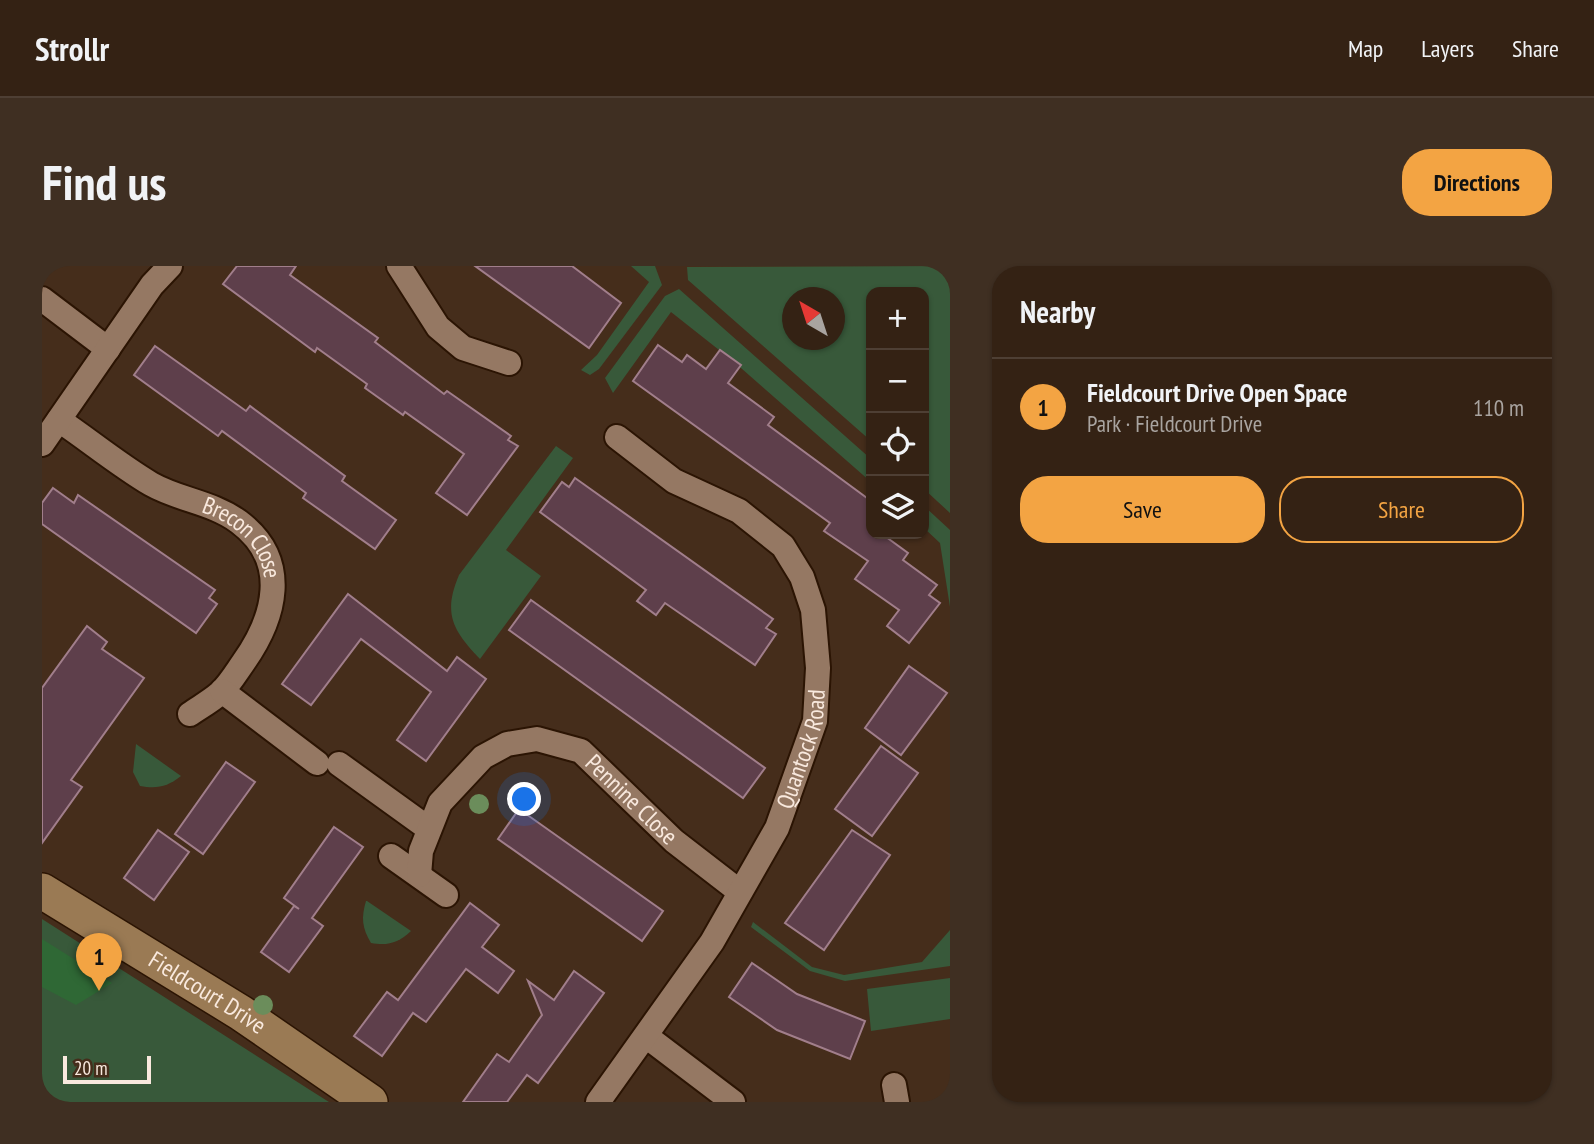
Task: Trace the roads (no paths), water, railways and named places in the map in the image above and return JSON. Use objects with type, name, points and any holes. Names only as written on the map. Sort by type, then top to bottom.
[{"type":"street","points":[[42,444],[152,285],[170,266]]},
{"type":"street","points":[[399,266],[438,327],[463,348],[509,363]]},
{"type":"street","points":[[42,299],[108,349]]},
{"type":"street","name":"Brecon Close","points":[[59,420],[153,485],[221,510],[242,524],[260,545],[270,566],[274,590],[270,616],[261,639],[222,691],[190,714]]},
{"type":"street","name":"Quantock Road","points":[[598,1102],[712,942],[777,828],[815,721],[818,668],[813,610],[802,577],[783,546],[762,526],[739,510],[674,481],[617,437]]},
{"type":"street","points":[[222,691],[429,829]]},
{"type":"street","name":"Pennine Close","points":[[419,875],[421,851],[440,803],[483,757],[507,744],[537,738],[581,751],[674,841],[740,892]]},
{"type":"street","points":[[391,856],[446,895]]},
{"type":"street","name":"Fieldcourt Drive","points":[[42,891],[241,1013],[370,1102]]},
{"type":"street","points":[[646,1036],[733,1102]]},
{"type":"place","name":"Fieldcourt Drive Open Space","points":[[99,991]]}]
